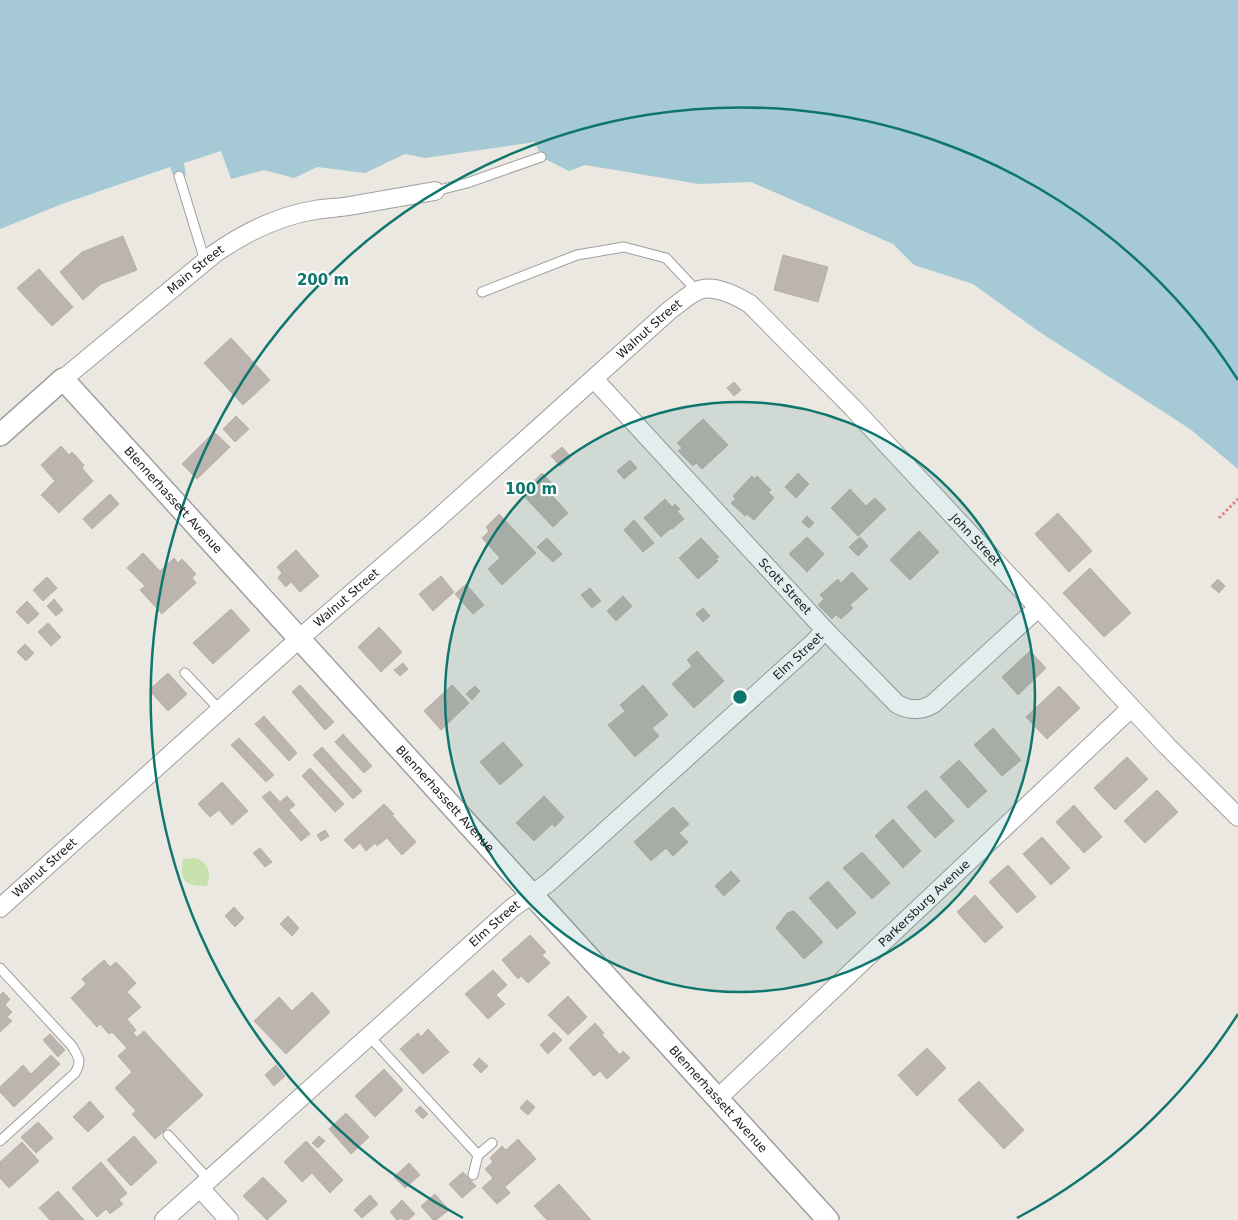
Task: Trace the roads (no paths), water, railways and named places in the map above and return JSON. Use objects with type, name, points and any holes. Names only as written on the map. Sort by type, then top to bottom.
[{"type":"street","name":"Main Street","points":[[0,435],[63,379],[205,261],[232,241],[283,218],[314,210],[346,207],[435,191]]},
{"type":"street","name":"John Street","points":[[697,291],[704,288],[712,288],[738,296],[750,304],[860,416],[1167,746],[1238,817]]},
{"type":"street","name":"Walnut Street","points":[[0,908],[299,639],[434,522],[671,309],[697,291]]},
{"type":"street","name":"Blennerhassett Avenue","points":[[63,379],[828,1220]]},
{"type":"street","name":"Scott Street","points":[[594,379],[825,630],[897,704],[905,708],[924,709],[933,704],[1038,608]]},
{"type":"street","name":"Elm Street","points":[[164,1220],[512,908],[544,886],[562,870],[812,644],[825,630]]},
{"type":"street","name":"Parkersburg Avenue","points":[[717,1099],[1131,708]]},
{"type":"street","points":[[205,1184],[229,1220]]},
{"type":"lane","points":[[435,191],[467,184],[541,157]]},
{"type":"lane","points":[[179,176],[205,261]]},
{"type":"lane","points":[[482,292],[577,254],[624,247],[666,258],[697,291]]},
{"type":"lane","points":[[185,673],[220,710]]},
{"type":"lane","points":[[0,968],[72,1046],[78,1056],[79,1066],[75,1073],[0,1141]]},
{"type":"lane","points":[[370,1036],[478,1155]]},
{"type":"lane","points":[[168,1135],[205,1184]]},
{"type":"lane","points":[[473,1175],[478,1155],[492,1143]]},
{"type":"water","points":[[0,0],[1238,0],[1238,469],[1190,429],[1038,331],[973,284],[914,265],[893,244],[751,182],[699,184],[585,165],[569,171],[541,157],[535,142],[425,158],[405,154],[365,173],[317,167],[294,178],[264,170],[231,179],[221,151],[184,163],[186,175],[174,177],[170,167],[62,204],[0,229]]}]
